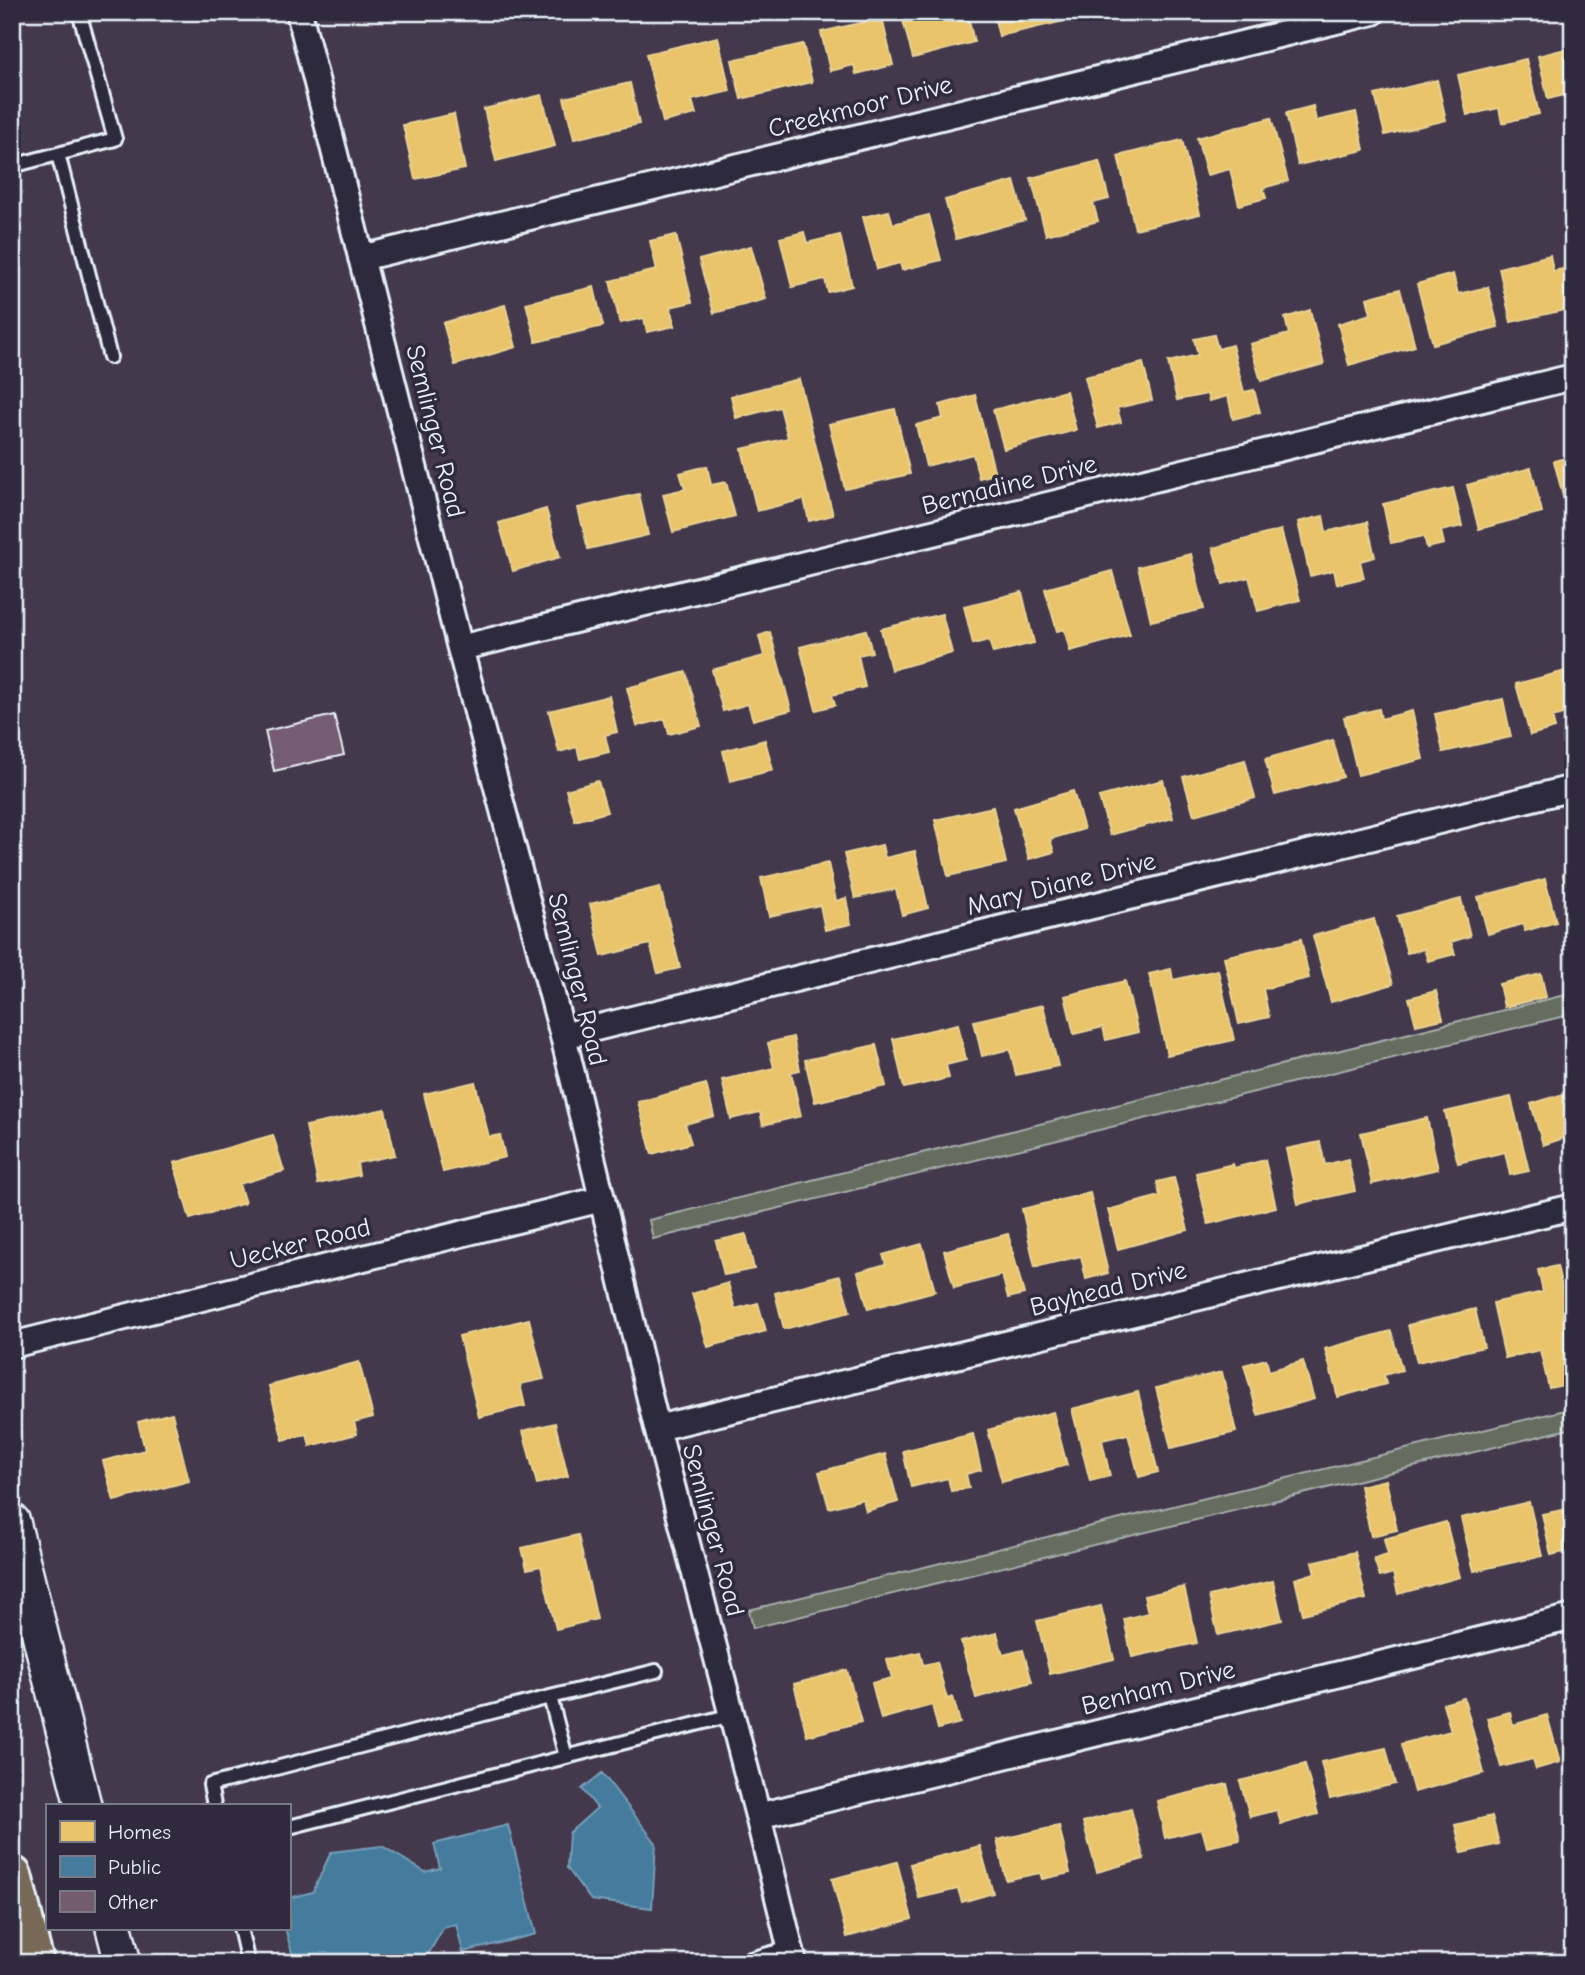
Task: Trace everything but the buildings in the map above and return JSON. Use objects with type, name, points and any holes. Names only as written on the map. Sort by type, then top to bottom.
[{"type":"highway","points":[[12,1876],[34,1963]]},
{"type":"main road","points":[[12,1522],[83,1804]]},
{"type":"main road","points":[[115,1930],[123,1963]]},
{"type":"street","name":"Semlinger Road","points":[[299,12],[460,648],[563,1036],[657,1428],[792,1956]]},
{"type":"street","name":"Creekmoor Drive","points":[[361,258],[1373,12]]},
{"type":"street","name":"Bernadine Drive","points":[[460,648],[1573,377]]},
{"type":"street","name":"Mary Diane Drive","points":[[563,1036],[1573,788]]},
{"type":"street","name":"Uecker Road","points":[[12,1345],[601,1199]]},
{"type":"street","name":"Bayhead Drive","points":[[657,1428],[1573,1207]]},
{"type":"street","name":"Benham Drive","points":[[758,1816],[1573,1617]]},
{"type":"lane","points":[[12,166],[115,139],[79,12]]},
{"type":"lane","points":[[58,154],[110,356]]},
{"type":"lane","points":[[214,1804],[210,1785],[656,1671]]},
{"type":"lane","points":[[550,1697],[566,1757]]},
{"type":"lane","points":[[290,1827],[732,1715]]},
{"type":"lane","points":[[240,1930],[248,1963]]},
{"type":"lane","points":[[736,1963],[792,1956]]},
{"type":"green space","points":[[1573,993],[1573,1014],[653,1239],[649,1220]]},
{"type":"green space","points":[[1573,1408],[1573,1428],[753,1628],[749,1610]]}]
